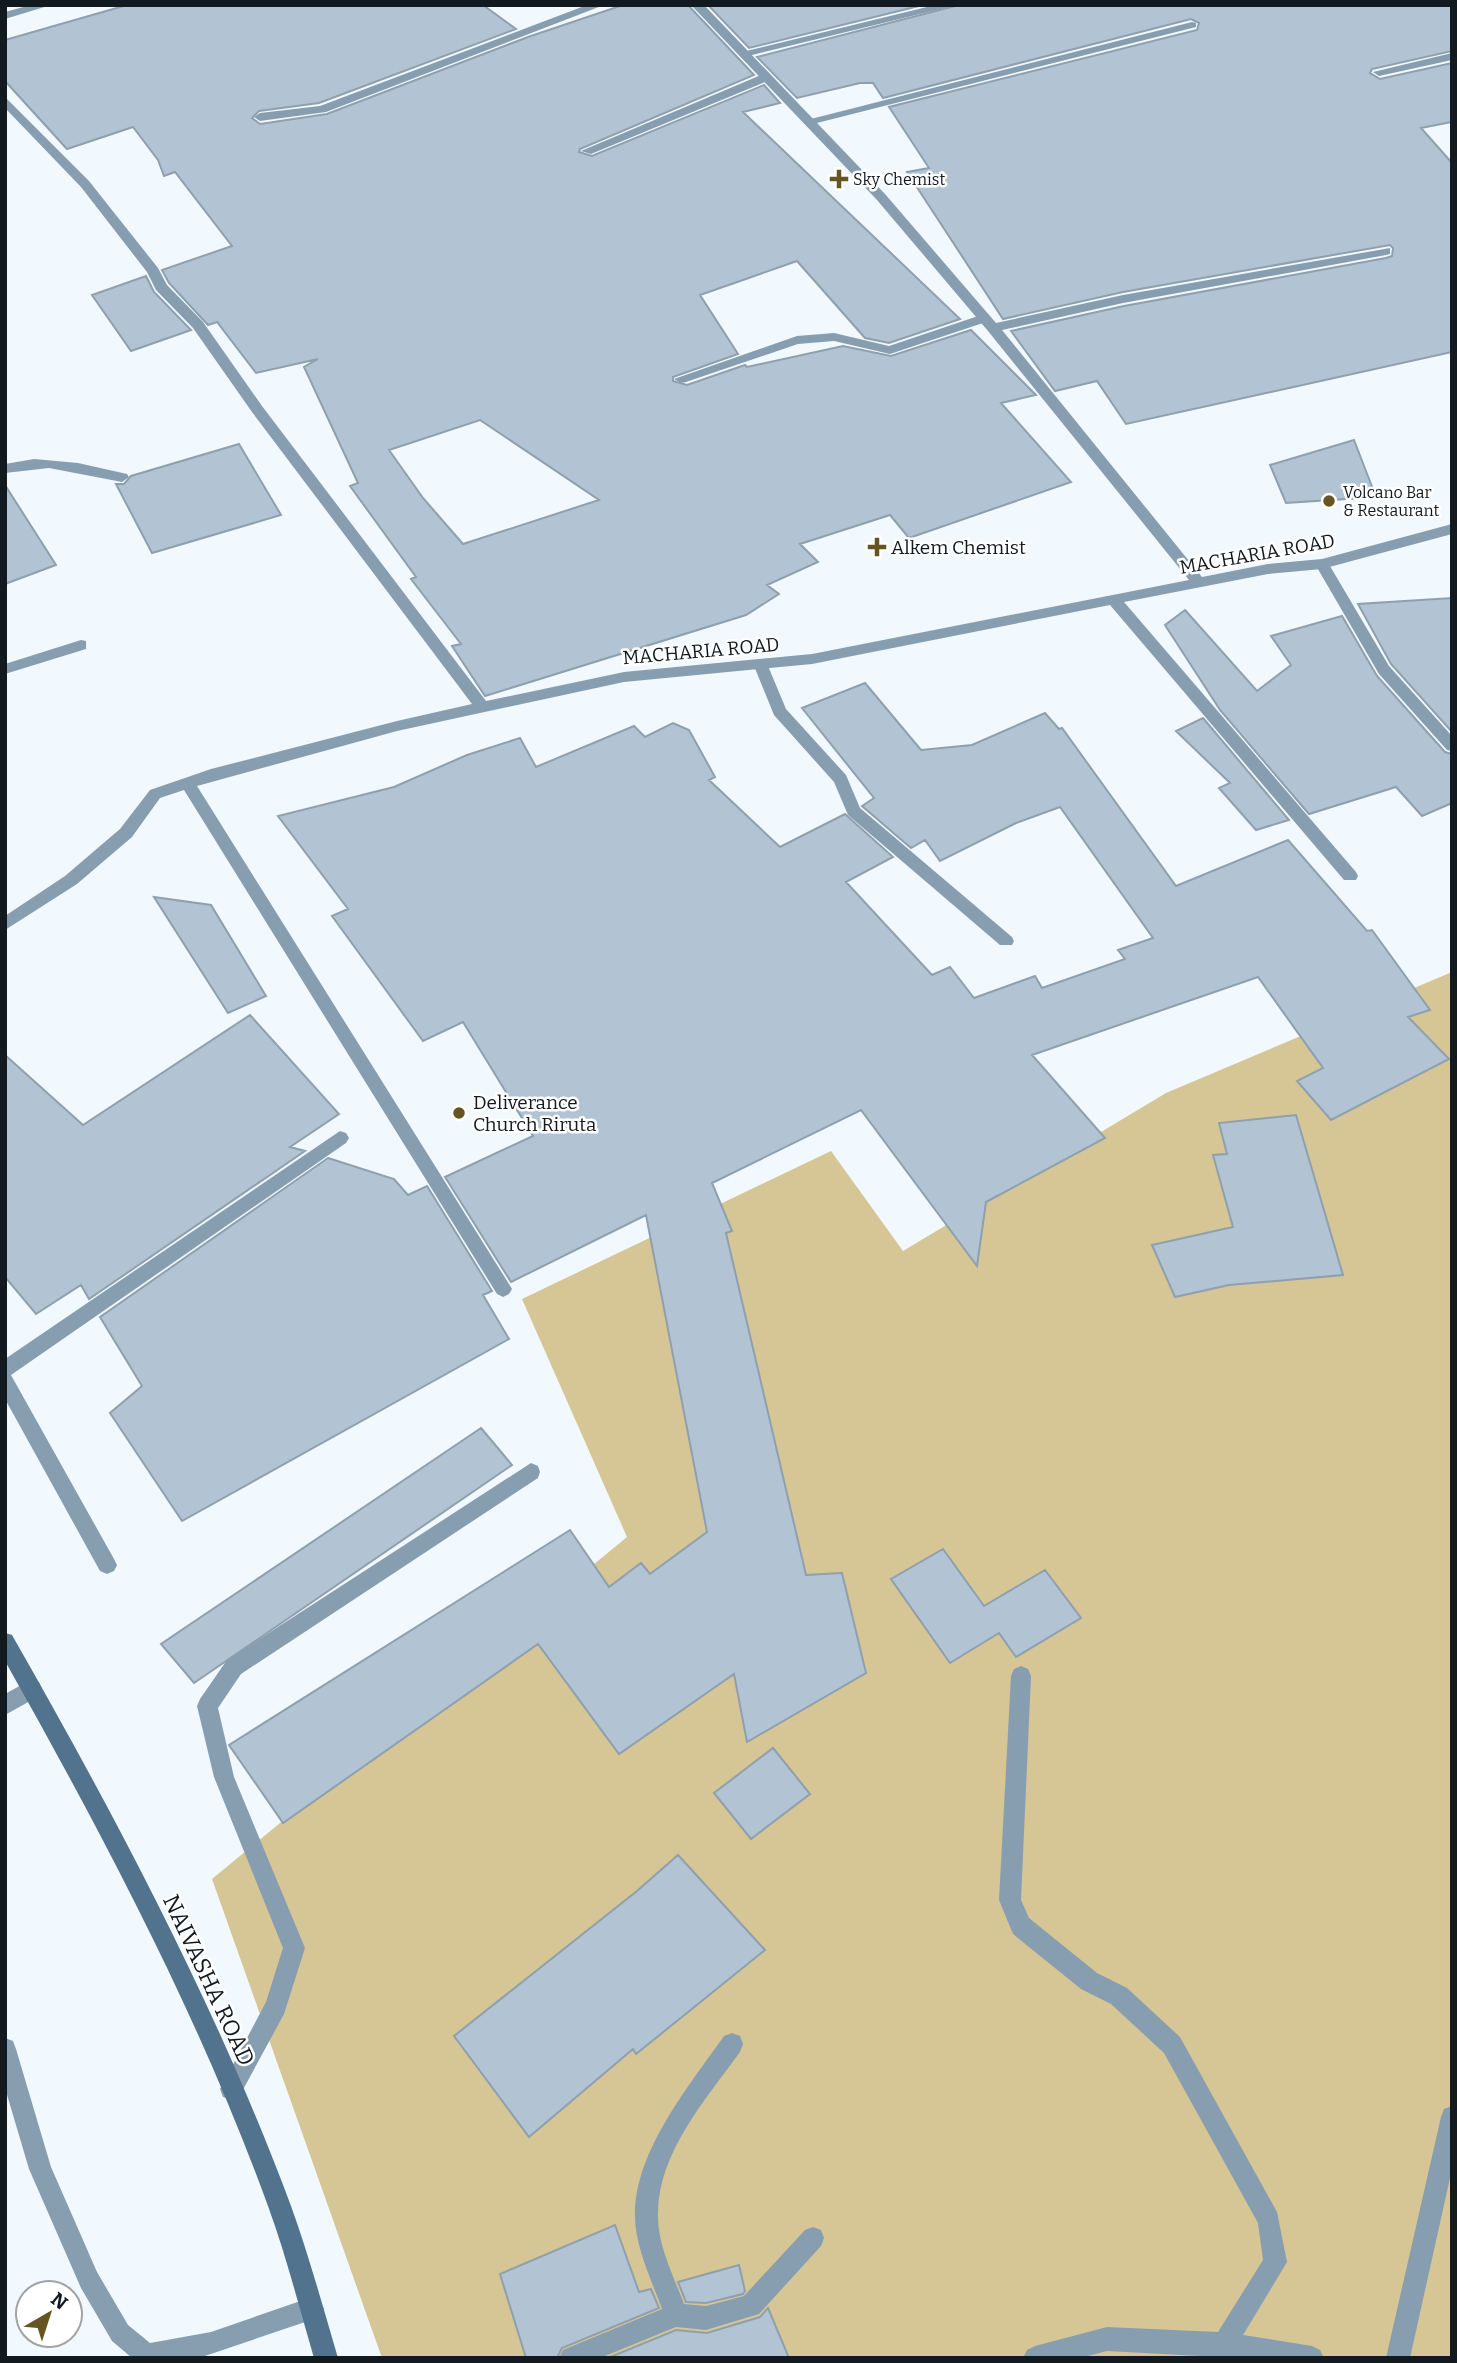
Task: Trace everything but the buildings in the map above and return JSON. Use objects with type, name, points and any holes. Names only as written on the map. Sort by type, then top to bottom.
[{"type":"main road","name":"NAIVASHA ROAD","points":[[5,1642],[63,1742],[197,2009],[279,2206],[326,2358]]},
{"type":"street","points":[[5,16],[45,5]]},
{"type":"street","points":[[260,117],[322,109],[598,5]]},
{"type":"street","points":[[697,5],[881,197],[988,323],[1199,583]]},
{"type":"street","points":[[744,52],[951,5]]},
{"type":"street","points":[[809,121],[1192,25]]},
{"type":"street","points":[[1379,72],[1452,56]]},
{"type":"street","points":[[587,151],[766,77]]},
{"type":"street","points":[[5,101],[85,184],[153,271],[161,287],[198,325],[257,410],[481,706]]},
{"type":"street","points":[[681,379],[796,340],[834,337],[890,350],[988,323],[1387,251]]},
{"type":"street","points":[[5,469],[18,465],[66,464],[122,477]]},
{"type":"street","name":"MACHARIA ROAD","points":[[5,924],[71,880],[126,833],[155,794],[187,782],[481,706],[624,677],[761,666],[812,659],[1268,569],[1322,564],[1452,529]]},
{"type":"street","points":[[1322,564],[1384,670],[1452,747]]},
{"type":"street","points":[[1115,601],[1350,876]]},
{"type":"street","points":[[5,669],[81,645]]},
{"type":"street","points":[[761,666],[779,711],[841,779],[854,811],[1006,940]]},
{"type":"street","points":[[187,782],[503,1289]]},
{"type":"street","points":[[5,1369],[340,1138]]},
{"type":"street","points":[[5,1381],[107,1565]]},
{"type":"street","points":[[231,2089],[276,2006],[295,1948],[225,1777],[207,1706],[234,1667],[531,1472]]},
{"type":"street","points":[[1021,1676],[1010,1900],[1021,1926],[1089,1981],[1119,1996],[1172,2045],[1269,2220],[1275,2262],[1224,2344]]},
{"type":"street","points":[[5,1705],[32,1689]]},
{"type":"street","points":[[676,2315],[646,2217],[654,2176],[668,2138],[732,2043]]},
{"type":"street","points":[[5,2049],[40,2169],[89,2280],[120,2333],[147,2355],[211,2344],[312,2309]]},
{"type":"street","points":[[1398,2358],[1452,2117]]},
{"type":"street","points":[[571,2358],[676,2315],[706,2318],[751,2306],[813,2238]]},
{"type":"street","points":[[1035,2358],[1107,2339],[1224,2344],[1312,2358]]},
{"type":"shaded area","points":[[1452,972],[1452,2358],[382,2358],[212,1879],[627,1537],[522,1299],[831,1151],[903,1251],[1166,1093]]},
{"type":"place","name":"Sky Chemist","points":[[839,179]]},
{"type":"place","name":"Volcano Bar & Restaurant","points":[[1329,501]]},
{"type":"place","name":"Alkem Chemist","points":[[877,547]]},
{"type":"place","name":"Deliverance Church Riruta","points":[[459,1113]]}]
